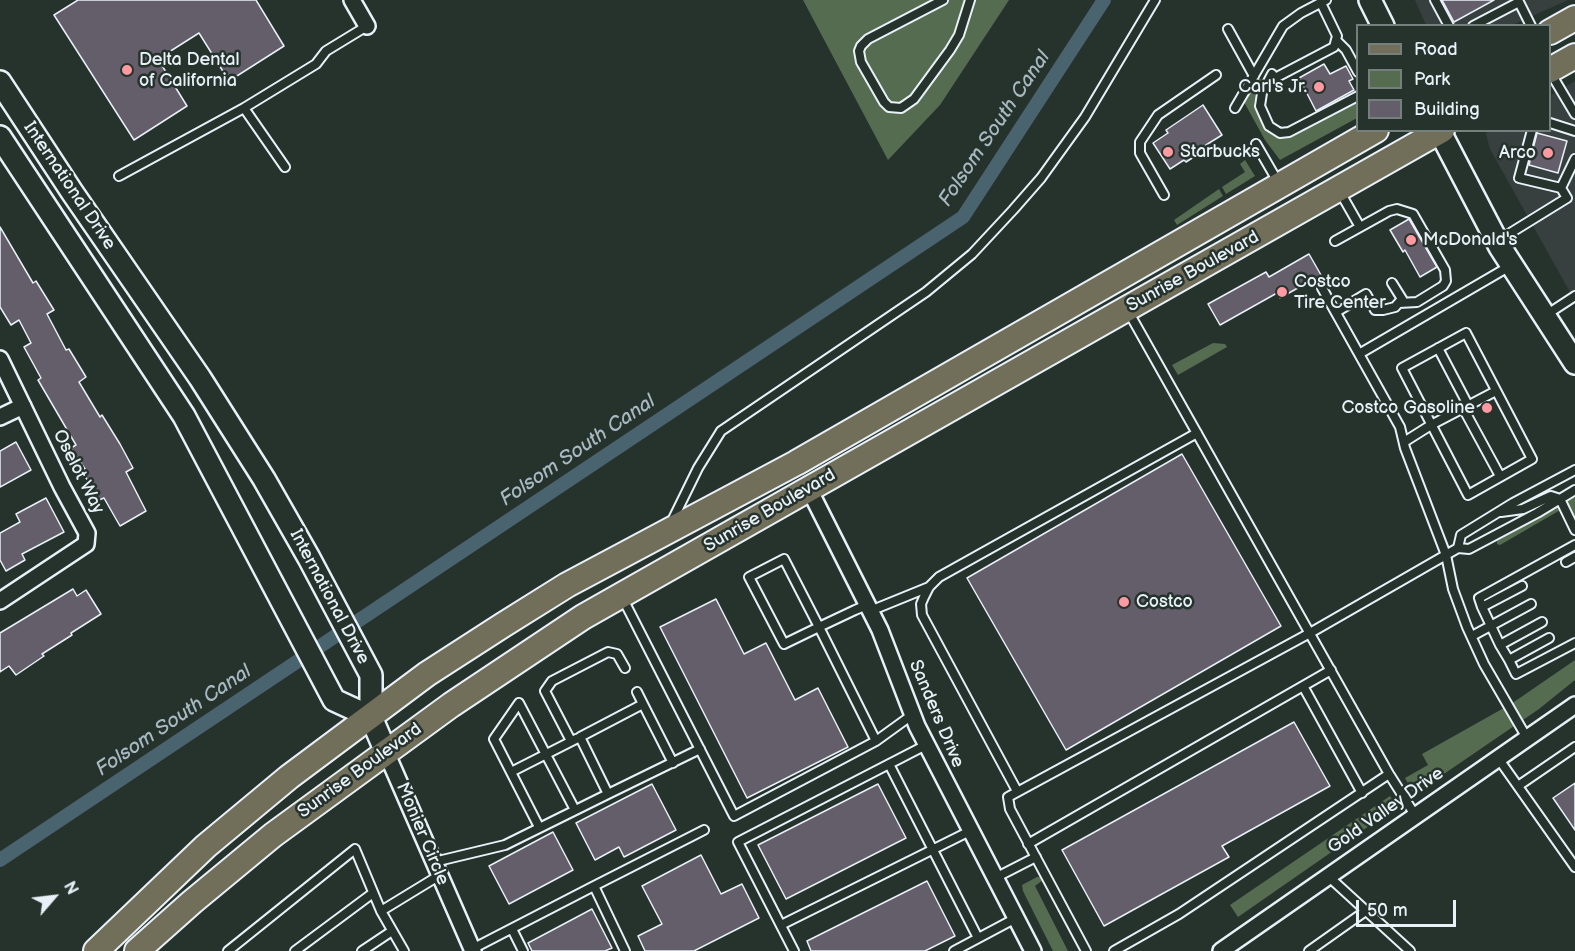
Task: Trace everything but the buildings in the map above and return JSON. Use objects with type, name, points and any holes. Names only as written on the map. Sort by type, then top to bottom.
[{"type":"main road","points":[[1371,0],[1382,24]]},
{"type":"main road","points":[[1551,31],[1575,18]]},
{"type":"main road","points":[[1551,69],[1575,56]]},
{"type":"main road","name":"International Drive","points":[[0,82],[72,192],[200,378],[264,479],[371,675],[371,717],[334,700],[184,416],[0,137]]},
{"type":"main road","name":"Sunrise Boulevard","points":[[96,951],[206,846],[289,777],[427,674],[503,625],[567,585],[796,463],[1373,132]]},
{"type":"main road","name":"Sunrise Boulevard","points":[[137,951],[273,835],[470,692],[583,617],[1438,132]]},
{"type":"main road","points":[[1441,132],[1496,242],[1575,363]]},
{"type":"main road","points":[[809,489],[811,472],[817,465],[842,450],[861,426]]},
{"type":"main road","name":"Monier Circle","points":[[371,717],[386,752]]},
{"type":"street","points":[[352,0],[367,26]]},
{"type":"street","name":"Oselot Way","points":[[0,359],[87,533],[86,544],[0,601]]},
{"type":"street","points":[[0,417],[24,406]]},
{"type":"street","name":"Sanders Drive","points":[[809,489],[880,630],[912,715],[926,745],[1031,950]]},
{"type":"street","name":"Gold Valley Drive","points":[[1223,950],[1575,705]]},
{"type":"street","name":"Monier Circle","points":[[386,752],[473,950]]},
{"type":"lane","points":[[944,0],[868,39],[861,46],[859,51],[861,62],[888,106],[901,108],[914,99],[950,50],[959,34],[970,0]]},
{"type":"lane","points":[[668,531],[698,468],[721,431],[926,292],[972,254],[1041,178],[1085,117],[1155,0]]},
{"type":"lane","points":[[1435,0],[1448,24]]},
{"type":"lane","points":[[1235,108],[1283,26],[1323,1],[1337,41],[1346,50],[1356,68]]},
{"type":"lane","points":[[1477,24],[1519,1],[1530,24]]},
{"type":"lane","points":[[119,176],[244,108],[316,64],[326,51],[367,26]]},
{"type":"lane","points":[[1228,29],[1254,76]]},
{"type":"lane","points":[[1337,41],[1330,50],[1275,79],[1262,93],[1260,106],[1269,126],[1280,133],[1289,132],[1356,97]]},
{"type":"lane","points":[[1261,63],[1275,79]]},
{"type":"lane","points":[[1551,72],[1575,114]]},
{"type":"lane","points":[[1164,195],[1140,153],[1140,142],[1158,115],[1216,75]]},
{"type":"lane","points":[[244,108],[285,167]]},
{"type":"lane","points":[[1551,123],[1575,131]]},
{"type":"lane","points":[[1496,242],[1567,198],[1561,188],[1519,178],[1531,132]]},
{"type":"lane","points":[[1256,144],[1280,186]]},
{"type":"lane","points":[[1561,188],[1575,159]]},
{"type":"lane","points":[[1339,189],[1360,227]]},
{"type":"lane","points":[[1335,241],[1397,209],[1413,214],[1445,270],[1446,281],[1443,286],[1417,302],[1399,303],[1388,309],[1376,310],[1366,294],[1336,312]]},
{"type":"lane","points":[[1359,354],[1511,266]]},
{"type":"lane","points":[[1392,283],[1402,300],[1399,303]]},
{"type":"lane","points":[[1322,288],[1401,427],[1404,442],[1446,555],[1453,589],[1472,636],[1527,738]]},
{"type":"lane","points":[[1545,316],[1575,296]]},
{"type":"lane","points":[[1127,309],[1389,774],[1415,815]]},
{"type":"lane","points":[[1466,333],[1532,459],[1468,495],[1401,368],[1438,348],[1466,333]]},
{"type":"lane","points":[[1438,348],[1500,476]]},
{"type":"lane","points":[[1404,442],[1496,391]]},
{"type":"lane","points":[[1017,791],[922,615],[921,604],[929,587],[939,577],[1197,433]]},
{"type":"lane","points":[[1458,548],[1461,535],[1520,499],[1575,470]]},
{"type":"lane","points":[[1086,951],[1010,809],[1008,797],[1310,633],[1458,548],[1469,549],[1575,490]]},
{"type":"lane","points":[[1498,513],[1523,509],[1551,496],[1560,499],[1575,530]]},
{"type":"lane","points":[[1575,545],[1479,598],[1516,674],[1575,643]]},
{"type":"lane","points":[[1566,562],[1575,557]]},
{"type":"lane","points":[[876,741],[819,627],[784,559],[749,577],[784,644],[819,627],[929,587]]},
{"type":"lane","points":[[1482,607],[1522,586]]},
{"type":"lane","points":[[621,595],[734,816],[876,741],[912,715]]},
{"type":"lane","points":[[1472,636],[1531,604]]},
{"type":"lane","points":[[1500,645],[1542,622]]},
{"type":"lane","points":[[1509,660],[1549,638]]},
{"type":"lane","points":[[571,741],[545,691],[552,681],[608,652],[618,654],[625,668]]},
{"type":"lane","points":[[1028,844],[1331,670]]},
{"type":"lane","points":[[1302,686],[1362,792]]},
{"type":"lane","points":[[637,692],[673,763]]},
{"type":"lane","points":[[539,827],[494,739],[519,703],[575,810]]},
{"type":"lane","points":[[511,772],[643,704]]},
{"type":"lane","points":[[580,737],[608,794]]},
{"type":"lane","points":[[794,951],[738,842],[926,745]]},
{"type":"lane","points":[[1518,786],[1575,747]]},
{"type":"lane","points":[[381,911],[437,869],[505,845],[700,749]]},
{"type":"lane","points":[[1498,758],[1575,867]]},
{"type":"lane","points":[[889,765],[978,938]]},
{"type":"lane","points":[[1117,950],[1179,914],[1389,774]]},
{"type":"lane","points":[[473,950],[704,830]]},
{"type":"lane","points":[[781,925],[970,831]]},
{"type":"lane","points":[[228,951],[355,849],[381,911],[404,951]]},
{"type":"lane","points":[[995,878],[1036,857]]},
{"type":"lane","points":[[1328,876],[1410,951]]},
{"type":"lane","points":[[594,886],[625,951]]},
{"type":"lane","points":[[296,951],[373,893]]},
{"type":"lane","points":[[1309,951],[1367,910]]},
{"type":"lane","points":[[954,951],[1016,918]]},
{"type":"lane","points":[[512,929],[523,951]]},
{"type":"lane","points":[[362,951],[392,931]]},
{"type":"shaded area","points":[[1415,0],[1568,0],[1514,24],[1426,24]]},
{"type":"shaded area","points":[[1575,81],[1575,301],[1490,149],[1486,134],[1487,132],[1551,132],[1551,95]]},
{"type":"green space","points":[[803,0],[1009,0],[940,105],[888,160]]},
{"type":"green space","points":[[1259,79],[1263,80],[1256,92],[1254,104],[1264,126],[1278,136],[1286,136],[1356,101],[1356,119],[1280,160],[1265,140],[1244,102]]},
{"type":"green space","points":[[1245,160],[1255,176],[1226,194],[1222,187],[1245,172],[1240,164]]},
{"type":"green space","points":[[1219,189],[1223,196],[1177,225],[1174,220]]},
{"type":"green space","points":[[1213,343],[1225,344],[1227,347],[1178,375],[1172,365]]},
{"type":"green space","points":[[1575,497],[1575,531],[1562,509],[1500,545],[1497,544],[1497,541]]},
{"type":"green space","points":[[1575,660],[1575,680],[1539,709],[1419,791],[1413,792],[1405,778],[1428,765],[1422,754],[1511,704]]},
{"type":"green space","points":[[1390,796],[1395,805],[1392,810],[1238,917],[1230,905]]},
{"type":"green space","points":[[1037,877],[1043,880],[1035,886],[1068,951],[1053,951],[1023,891],[1022,885]]},
{"type":"waterway","name":"Folsom South Canal","points":[[0,860],[963,217],[1104,0]]},
{"type":"place","name":"Delta Dental of California","points":[[127,70]]},
{"type":"place","name":"Carl's Jr.","points":[[1319,87]]},
{"type":"place","name":"Starbucks","points":[[1168,152]]},
{"type":"place","name":"Arco","points":[[1548,153]]},
{"type":"place","name":"McDonald's","points":[[1411,240]]},
{"type":"place","name":"Costco Tire Center","points":[[1282,292]]},
{"type":"place","name":"Costco Gasoline","points":[[1487,408]]},
{"type":"place","name":"Costco","points":[[1124,602]]}]
